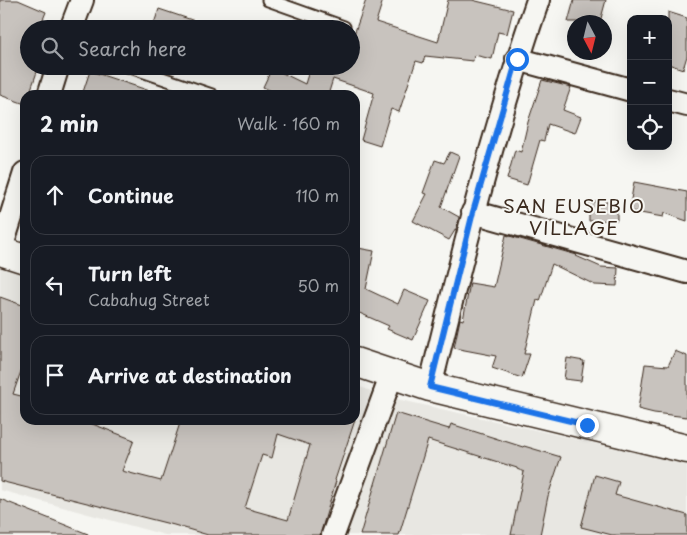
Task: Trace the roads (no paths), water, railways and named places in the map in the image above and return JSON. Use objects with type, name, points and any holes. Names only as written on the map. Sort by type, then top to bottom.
[{"type":"street","points":[[74,20],[82,0]]},
{"type":"street","points":[[430,387],[473,212],[517,59],[538,0]]},
{"type":"street","points":[[517,59],[627,89]]},
{"type":"street","points":[[51,90],[55,75]]},
{"type":"street","points":[[672,101],[687,105]]},
{"type":"street","points":[[20,189],[0,252],[20,258]]},
{"type":"street","points":[[473,212],[687,272]]},
{"type":"street","points":[[360,364],[430,387],[687,449]]},
{"type":"street","points":[[333,535],[392,374]]},
{"type":"lane","points":[[268,0],[324,20]]},
{"type":"lane","points":[[153,75],[197,90]]},
{"type":"district","name":"SAN EUSEBIO VILLAGE","points":[[574,216]]}]
